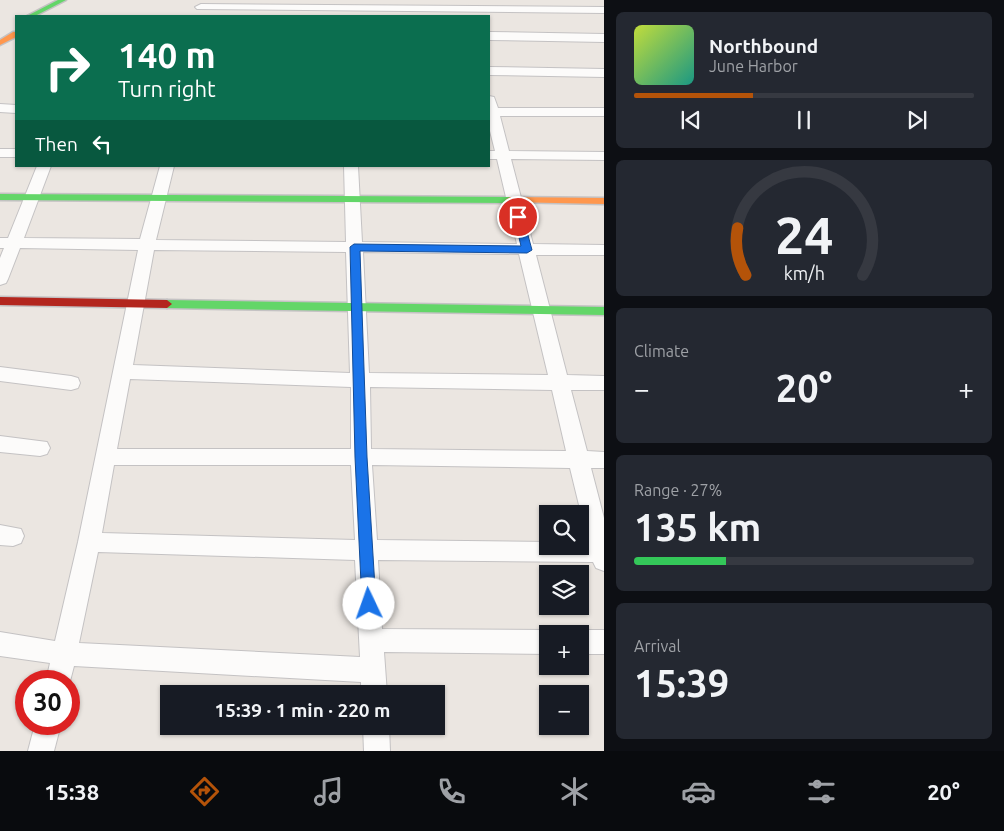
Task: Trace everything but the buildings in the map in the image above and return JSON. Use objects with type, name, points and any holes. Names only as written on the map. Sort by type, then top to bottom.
[{"type":"street","points":[[32,15],[63,0]]},
{"type":"street","points":[[54,15],[76,4]]},
{"type":"street","points":[[201,7],[604,10]]},
{"type":"street","points":[[0,31],[15,24]]},
{"type":"street","points":[[0,43],[15,35]]},
{"type":"street","points":[[490,36],[604,38]]},
{"type":"street","points":[[490,71],[604,73]]},
{"type":"street","points":[[0,108],[15,109]]},
{"type":"street","points":[[89,542],[603,557],[514,200],[496,155],[490,108],[604,112]]},
{"type":"street","points":[[0,153],[15,153]]},
{"type":"street","points":[[496,155],[604,156]]},
{"type":"street","points":[[0,279],[7,243],[32,197],[44,167]]},
{"type":"street","points":[[61,670],[89,542],[135,303],[167,167]]},
{"type":"street","points":[[351,167],[360,380],[361,457],[373,685]]},
{"type":"street","points":[[0,197],[604,201]]},
{"type":"street","points":[[7,243],[604,250]]},
{"type":"street","points":[[0,300],[604,312]]},
{"type":"street","points":[[122,372],[360,380],[604,383]]},
{"type":"street","points":[[0,374],[71,383]]},
{"type":"street","points":[[0,444],[40,448]]},
{"type":"street","points":[[105,457],[361,457],[604,460]]},
{"type":"street","points":[[371,640],[539,642]]},
{"type":"street","points":[[589,642],[604,642]]},
{"type":"street","points":[[0,644],[65,654],[372,670]]},
{"type":"street","points":[[41,751],[45,735]]},
{"type":"street","points":[[376,735],[377,751]]},
{"type":"traffic: fast","points":[[32,15],[63,0]]},
{"type":"traffic: fast","points":[[0,197],[510,200]]},
{"type":"traffic: fast","points":[[167,304],[604,311]]},
{"type":"traffic: slow","points":[[0,43],[15,35]]},
{"type":"traffic: slow","points":[[510,200],[604,201]]},
{"type":"traffic: jam","points":[[0,301],[167,304]]},
{"type":"route","points":[[369,604],[361,457],[360,380],[354,247],[527,250],[518,217]]}]
